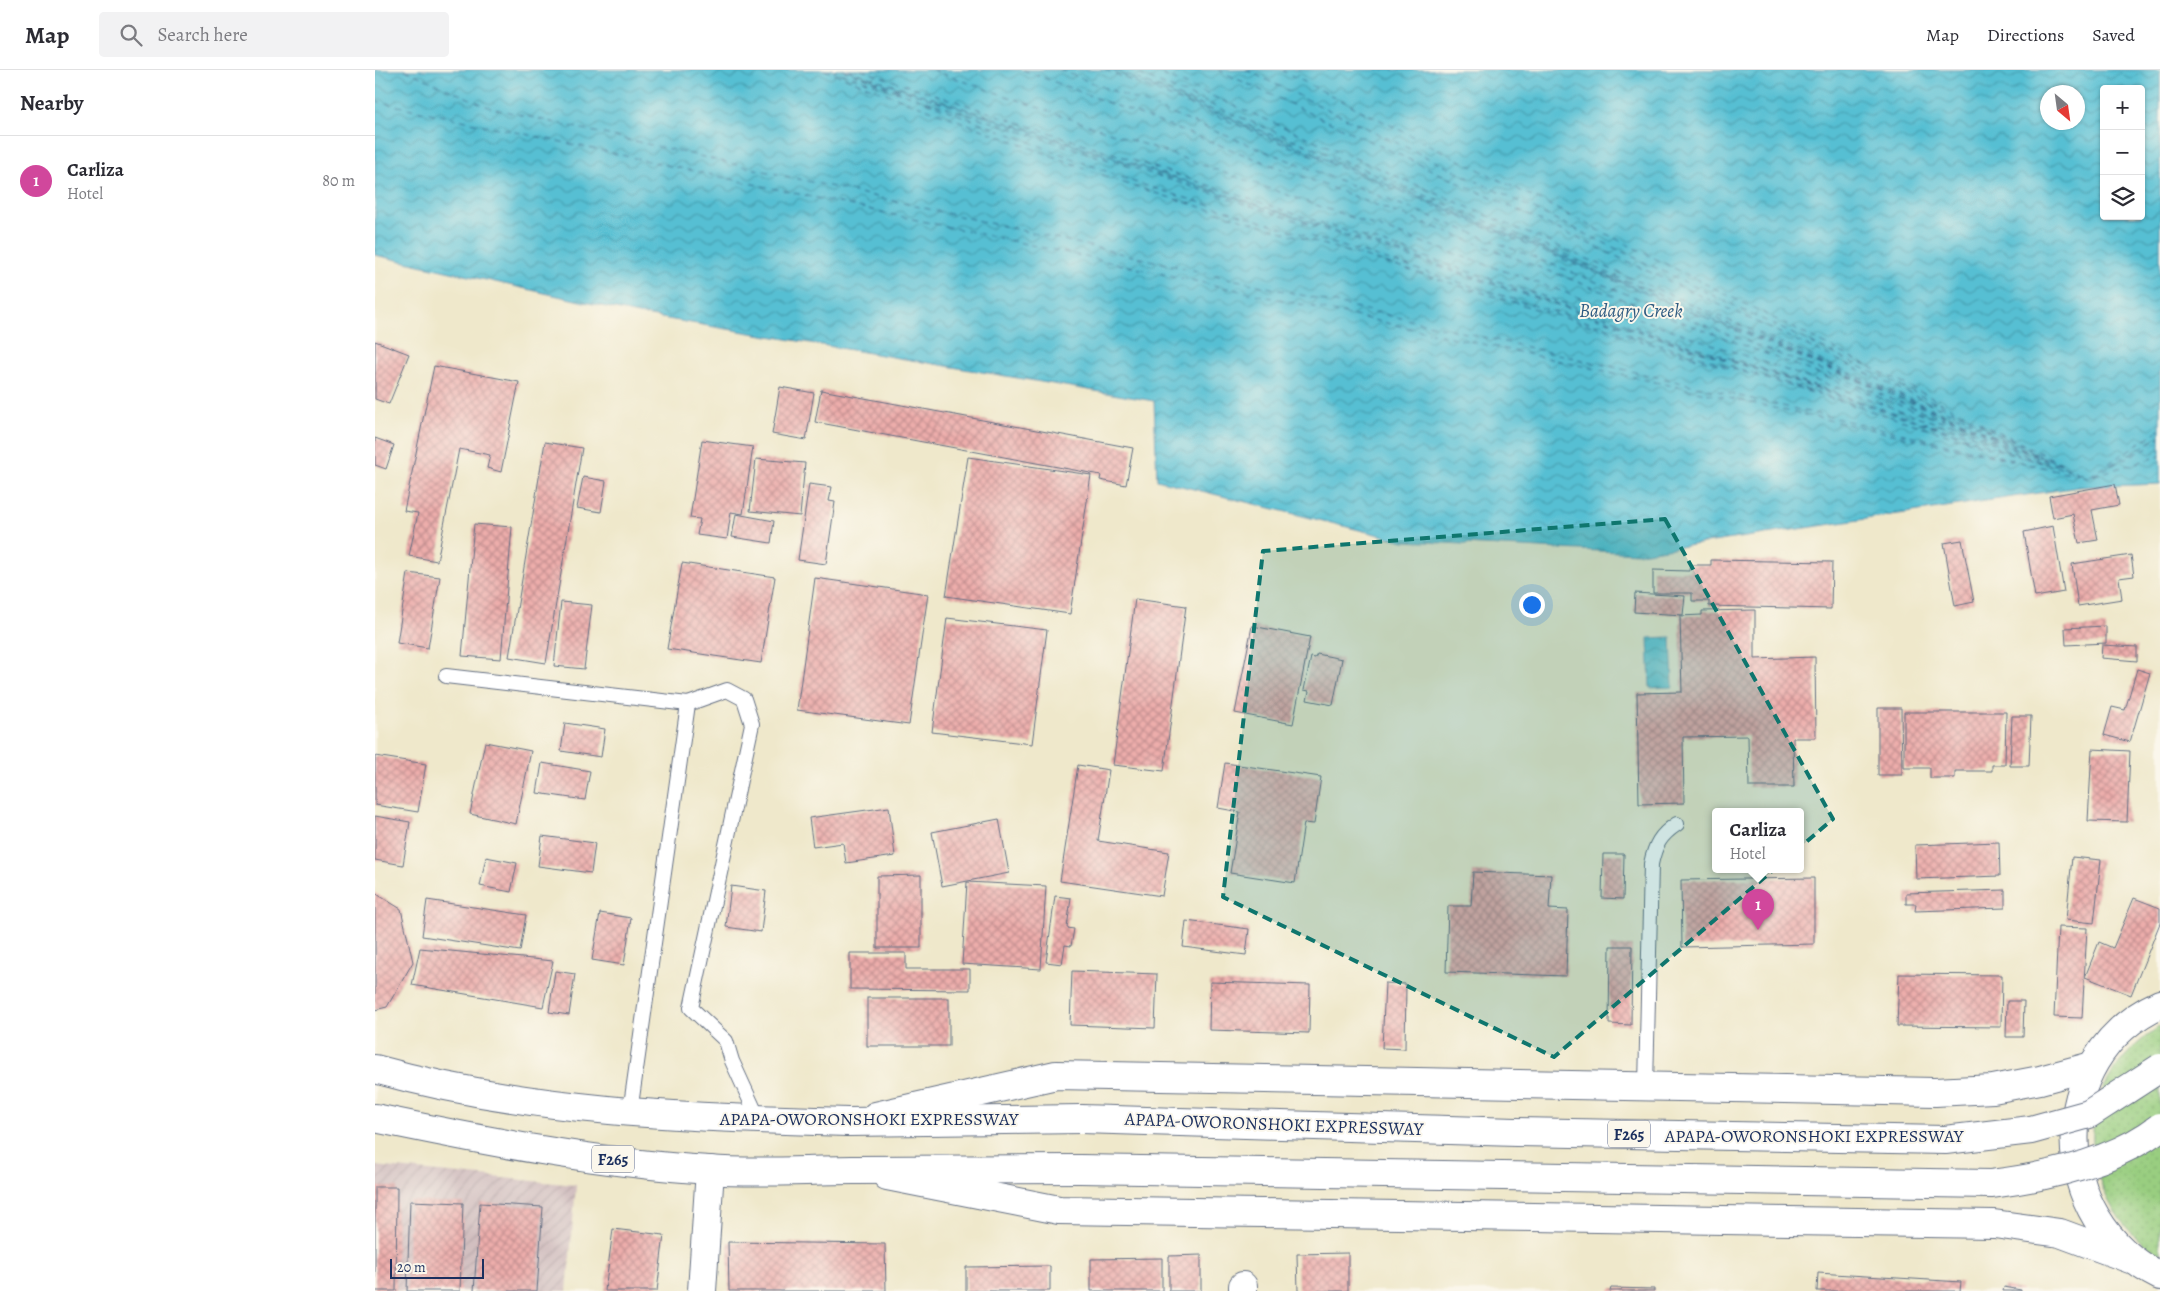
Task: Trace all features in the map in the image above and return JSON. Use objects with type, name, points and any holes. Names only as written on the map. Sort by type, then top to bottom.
[{"type":"main road","points":[[2133,1260],[2113,1242],[2097,1220],[2084,1196],[2073,1144],[2075,1117],[2082,1091],[2092,1066],[2109,1043],[2128,1023],[2160,1004]]},
{"type":"main road","points":[[849,1122],[1055,1075],[1935,1092],[1983,1090],[2040,1080],[2092,1066]]},
{"type":"main road","name":"APAPA-OWORONSHOKI EXPRESSWAY","points":[[375,1070],[403,1077],[549,1104],[685,1118],[849,1122],[1081,1119],[1516,1132],[1945,1140],[2031,1130],[2089,1114],[2160,1068]]},
{"type":"main road","name":"F265","points":[[375,1118],[450,1134],[580,1155],[710,1170],[1080,1169],[1991,1184],[2037,1178],[2076,1167],[2114,1152],[2160,1127]]},
{"type":"main road","points":[[702,1291],[710,1170]]},
{"type":"main road","points":[[854,1170],[1059,1210],[1994,1224],[2060,1233],[2133,1260],[2160,1276]]},
{"type":"lane","points":[[446,676],[688,704],[727,690],[744,699],[752,724],[691,1008],[725,1040],[732,1061],[759,1120]]},
{"type":"lane","points":[[630,1112],[688,704]]},
{"type":"lane","points":[[1646,1086],[1651,864],[1658,841],[1664,833],[1677,824]]},
{"type":"highlighted area","points":[[1665,519],[1833,819],[1554,1057],[1223,897],[1263,551]]},
{"type":"shaded area","points":[[375,1166],[576,1185],[567,1291],[375,1291]]},
{"type":"green space","points":[[2160,1026],[2160,1255],[2140,1241],[2122,1222],[2109,1201],[2099,1178],[2094,1153],[2093,1128],[2098,1104],[2113,1072],[2131,1050]]},
{"type":"water","name":"Badagry Creek","points":[[375,70],[2160,70],[2160,484],[2079,487],[1639,553],[1404,541],[1157,480],[1154,401],[638,314],[375,255]]},
{"type":"water","points":[[1671,637],[1673,687],[1650,688],[1648,638]]},
{"type":"building","points":[[375,341],[409,354],[389,404],[375,399]]},
{"type":"building","points":[[434,366],[519,382],[501,472],[487,468],[490,455],[459,449],[437,561],[409,556],[418,513],[404,511]]},
{"type":"building","points":[[780,387],[814,393],[806,440],[772,434]]},
{"type":"building","points":[[821,390],[1133,448],[1126,485],[1100,480],[1101,475],[815,422]]},
{"type":"building","points":[[375,438],[394,445],[386,469],[375,465]]},
{"type":"building","points":[[702,440],[753,447],[743,514],[731,512],[727,539],[697,535],[700,519],[690,518]]},
{"type":"building","points":[[545,442],[582,448],[546,663],[509,657]]},
{"type":"building","points":[[968,457],[1091,475],[1070,614],[946,596]]},
{"type":"building","points":[[756,459],[805,463],[800,516],[750,511]]},
{"type":"building","points":[[583,477],[606,481],[601,512],[577,508]]},
{"type":"building","points":[[809,484],[832,487],[829,501],[835,502],[826,564],[798,560]]},
{"type":"building","points":[[2115,484],[2119,505],[2092,510],[2098,540],[2079,543],[2073,514],[2053,518],[2049,496]]},
{"type":"building","points":[[736,514],[774,521],[771,543],[732,537]]},
{"type":"building","points":[[474,524],[512,527],[501,659],[462,656]]},
{"type":"building","points":[[2053,526],[2064,592],[2035,597],[2024,532]]},
{"type":"building","points":[[1962,540],[1974,602],[1955,606],[1944,543]]},
{"type":"building","points":[[2131,555],[2134,576],[2119,578],[2122,599],[2078,606],[2072,564]]},
{"type":"building","points":[[1711,560],[1832,562],[1831,609],[1709,606],[1709,601],[1692,601],[1692,593],[1653,593],[1653,570],[1689,571],[1690,565],[1711,565]]},
{"type":"building","points":[[682,563],[775,577],[761,663],[667,649]]},
{"type":"building","points":[[408,573],[440,577],[428,648],[397,643]]},
{"type":"building","points":[[815,578],[928,594],[909,725],[797,710]]},
{"type":"building","points":[[1635,593],[1685,596],[1683,615],[1634,612]]},
{"type":"building","points":[[1135,599],[1186,606],[1164,771],[1113,765]]},
{"type":"building","points":[[561,602],[592,605],[584,669],[554,666]]},
{"type":"building","points":[[1755,610],[1755,659],[1815,657],[1816,738],[1793,738],[1794,787],[1749,787],[1748,736],[1683,737],[1684,803],[1639,804],[1637,693],[1682,692],[1680,616],[1702,615],[1702,611]]},
{"type":"building","points":[[947,618],[1047,630],[1032,744],[932,732]]},
{"type":"building","points":[[1252,626],[1310,637],[1293,724],[1235,713]]},
{"type":"building","points":[[2106,626],[2106,643],[2066,645],[2065,628]]},
{"type":"building","points":[[2102,645],[2137,647],[2137,661],[2101,658]]},
{"type":"building","points":[[1317,654],[1342,659],[1333,705],[1307,700],[1309,691],[1304,690],[1311,657],[1315,658]]},
{"type":"building","points":[[2137,669],[2150,673],[2130,742],[2104,735],[2112,707],[2125,710]]},
{"type":"building","points":[[1878,708],[1901,708],[1902,775],[1878,775]]},
{"type":"building","points":[[1904,712],[2006,712],[2005,765],[1992,765],[1992,771],[1955,771],[1955,778],[1930,778],[1930,768],[1904,768]]},
{"type":"building","points":[[2012,716],[2031,716],[2029,766],[2010,766]]},
{"type":"building","points":[[565,723],[605,729],[601,757],[561,751]]},
{"type":"building","points":[[485,742],[531,751],[516,824],[470,814]]},
{"type":"building","points":[[2092,749],[2130,751],[2127,822],[2088,821]]},
{"type":"building","points":[[375,756],[426,764],[418,812],[375,805]]},
{"type":"building","points":[[542,763],[590,771],[585,800],[537,793]]},
{"type":"building","points":[[1225,763],[1321,777],[1314,824],[1304,823],[1295,883],[1230,873],[1240,812],[1218,808]]},
{"type":"building","points":[[1078,765],[1109,770],[1098,841],[1169,852],[1162,896],[1060,881]]},
{"type":"building","points":[[889,807],[895,856],[846,863],[843,843],[813,847],[809,818]]},
{"type":"building","points":[[375,816],[410,822],[403,865],[375,860]]},
{"type":"building","points":[[999,819],[1009,873],[942,886],[932,832]]},
{"type":"building","points":[[542,836],[595,843],[591,873],[538,866]]},
{"type":"building","points":[[1999,842],[2000,876],[1916,879],[1915,845]]},
{"type":"building","points":[[1603,854],[1624,854],[1623,899],[1602,898]]},
{"type":"building","points":[[486,857],[517,863],[511,892],[480,886]]},
{"type":"building","points":[[2072,857],[2101,860],[2094,923],[2066,920]]},
{"type":"building","points":[[1473,872],[1551,875],[1549,909],[1568,910],[1566,976],[1446,972],[1448,906],[1471,906]]},
{"type":"building","points":[[921,875],[921,948],[877,948],[877,876]]},
{"type":"building","points":[[1814,878],[1814,944],[1682,947],[1681,880]]},
{"type":"building","points":[[967,882],[1046,886],[1041,969],[962,964]]},
{"type":"building","points":[[731,886],[766,891],[761,932],[726,927]]},
{"type":"building","points":[[2005,890],[2005,908],[1915,911],[1916,904],[1906,904],[1906,893]]},
{"type":"building","points":[[375,893],[401,909],[413,962],[387,1007],[375,1010]]},
{"type":"building","points":[[1055,896],[1071,898],[1067,928],[1074,929],[1071,946],[1065,945],[1062,964],[1046,962]]},
{"type":"building","points":[[2134,898],[2160,908],[2160,923],[2131,995],[2085,977],[2099,942],[2113,948]]},
{"type":"building","points":[[427,900],[526,915],[520,951],[422,936]]},
{"type":"building","points":[[600,913],[631,918],[624,965],[592,960]]},
{"type":"building","points":[[1186,921],[1249,929],[1246,955],[1183,947]]},
{"type":"building","points":[[2058,927],[2087,928],[2082,1018],[2054,1017]]},
{"type":"building","points":[[1610,946],[1632,946],[1631,1025],[1609,1024]]},
{"type":"building","points":[[420,948],[553,961],[543,1007],[412,985]]},
{"type":"building","points":[[850,953],[906,953],[906,969],[970,969],[970,990],[850,989]]},
{"type":"building","points":[[555,971],[575,974],[569,1015],[549,1012]]},
{"type":"building","points":[[1072,971],[1157,974],[1155,1028],[1070,1025]]},
{"type":"building","points":[[1899,974],[2002,975],[2001,1027],[1897,1026]]},
{"type":"building","points":[[1210,982],[1310,985],[1309,1033],[1209,1030]]},
{"type":"building","points":[[1385,983],[1406,984],[1405,1049],[1382,1048]]},
{"type":"building","points":[[867,998],[949,998],[949,1046],[867,1046]]},
{"type":"building","points":[[2007,1001],[2024,1001],[2023,1037],[2006,1037]]},
{"type":"building","points":[[375,1187],[397,1187],[396,1291],[375,1291]]},
{"type":"building","points":[[410,1201],[463,1203],[460,1291],[407,1291]]},
{"type":"building","points":[[480,1203],[543,1207],[537,1291],[474,1291]]},
{"type":"building","points":[[613,1229],[664,1235],[657,1291],[605,1291]]},
{"type":"building","points":[[728,1242],[885,1244],[886,1291],[729,1291]]},
{"type":"building","points":[[1348,1253],[1348,1291],[1298,1291],[1297,1254]]},
{"type":"building","points":[[1201,1255],[1201,1291],[1169,1291],[1169,1256]]},
{"type":"building","points":[[1162,1258],[1162,1291],[1091,1291],[1091,1259]]},
{"type":"building","points":[[1050,1266],[1050,1291],[966,1291],[966,1267]]},
{"type":"building","points":[[1818,1273],[1961,1282],[1960,1291],[1817,1291]]},
{"type":"building","points":[[2004,1287],[2021,1290],[2021,1291],[2003,1291]]},
{"type":"building","points":[[1611,1288],[1654,1289],[1654,1291],[1610,1291]]},
{"type":"ferry route","points":[[405,70],[491,108],[2012,459]]},
{"type":"ferry route","points":[[824,70],[1132,186],[2042,463]]},
{"type":"ferry route","points":[[831,70],[2079,474]]},
{"type":"ferry route","points":[[842,70],[1761,370]]},
{"type":"ferry route","points":[[847,70],[1320,225]]},
{"type":"ferry route","points":[[861,70],[1850,398]]},
{"type":"ferry route","points":[[932,70],[2056,465]]},
{"type":"ferry route","points":[[1023,70],[2020,451]]},
{"type":"ferry route","points":[[1060,70],[2077,472]]},
{"type":"ferry route","points":[[1105,70],[2037,455]]},
{"type":"ferry route","points":[[1111,70],[1737,330]]},
{"type":"ferry route","points":[[1116,70],[1629,284]]},
{"type":"ferry route","points":[[1129,70],[1998,438]]},
{"type":"ferry route","points":[[1152,70],[2039,455]]},
{"type":"ferry route","points":[[1218,70],[2075,471]]},
{"type":"ferry route","points":[[1246,70],[2027,447]]},
{"type":"ferry route","points":[[1281,70],[2063,464]]},
{"type":"ferry route","points":[[872,81],[899,91]]},
{"type":"ferry route","points":[[375,101],[2088,477],[2160,456]]},
{"type":"ferry route","points":[[926,102],[1134,182],[1863,407]]},
{"type":"ferry route","points":[[1736,329],[1889,393]]},
{"type":"ferry route","points":[[1761,370],[1860,402]]},
{"type":"ferry route","points":[[1859,401],[1971,438]]},
{"type":"ferry route","points":[[2090,476],[2160,429]]},
{"type":"ferry route","points":[[2110,465],[2160,437]]},
{"type":"ferry route","points":[[2093,475],[2160,441]]},
{"type":"ferry route","points":[[2038,456],[2048,460]]},
{"type":"ferry route","points":[[2048,459],[2060,464]]},
{"type":"ferry route","points":[[2077,472],[2085,475]]},
{"type":"place","name":"Carliza","points":[[1758,930]]}]
